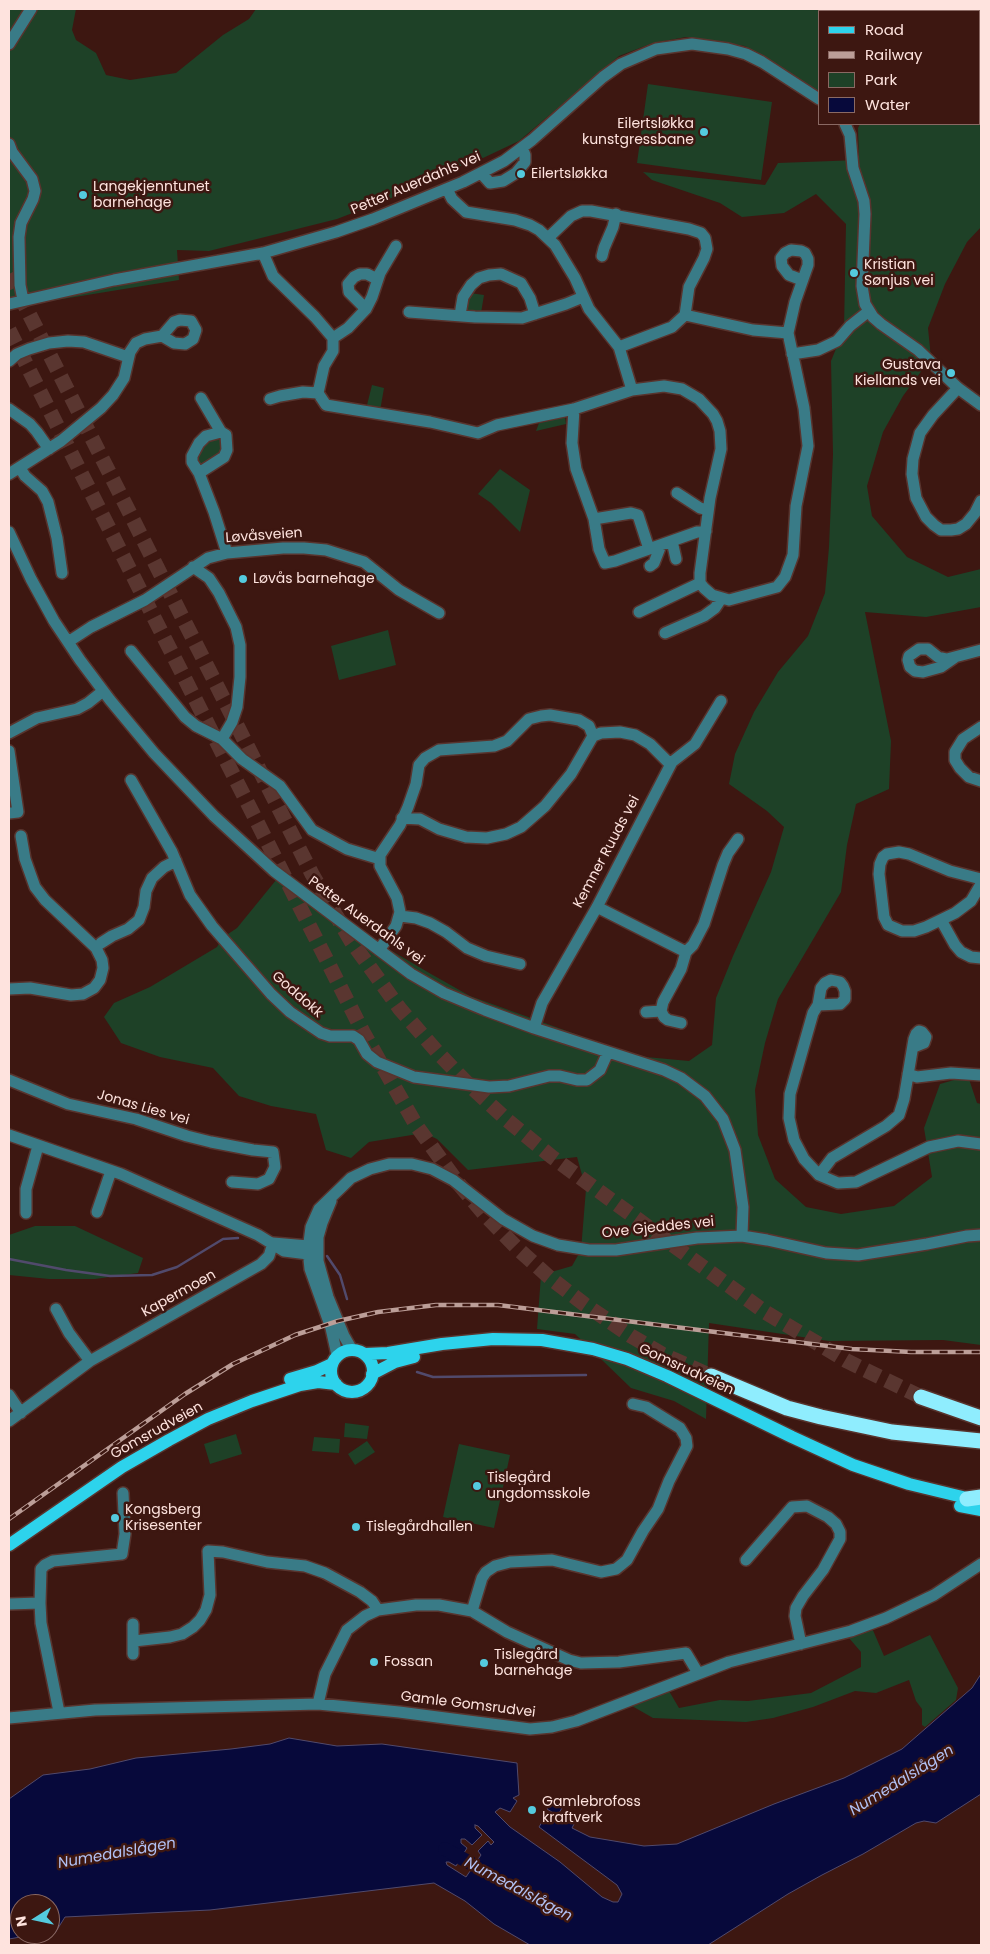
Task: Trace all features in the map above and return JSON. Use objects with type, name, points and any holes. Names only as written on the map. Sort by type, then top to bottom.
[{"type":"highway","points":[[711,1376],[780,1405],[821,1417],[892,1432],[981,1441]]},
{"type":"highway","points":[[920,1397],[981,1418]]},
{"type":"highway","points":[[956,1439],[981,1445]]},
{"type":"main road","name":"Gomsrudveien","points":[[364,1354],[395,1352],[460,1342],[502,1339],[542,1340],[593,1349],[627,1359],[667,1376],[799,1441],[853,1465],[909,1484],[976,1499]]},
{"type":"main road","name":"Gomsrudveien","points":[[372,1374],[389,1364],[402,1360],[461,1350],[511,1347],[574,1354],[609,1362],[642,1374],[850,1473],[924,1497],[981,1510]]},
{"type":"main road","points":[[352,1350],[364,1354],[371,1364],[372,1374],[366,1385],[358,1391],[348,1392],[336,1384],[331,1373],[335,1360],[352,1350]]},
{"type":"main road","name":"Gomsrudveien","points":[[9,1534],[117,1460],[185,1422],[249,1393],[317,1371],[335,1360]]},
{"type":"main road","name":"Gomsrudveien","points":[[9,1545],[122,1467],[189,1429],[246,1403],[292,1387],[318,1382],[336,1384]]},
{"type":"street","points":[[9,44],[30,9]]},
{"type":"street","name":"Petter Auerdahls vei","points":[[9,304],[114,280],[263,253],[336,232],[447,189],[482,174],[522,148],[592,86],[621,64],[656,49],[676,45],[707,45],[746,54],[787,77],[818,98]]},
{"type":"street","points":[[845,125],[850,135],[853,168],[864,201],[862,286],[865,304],[881,324],[918,350],[958,388],[981,405]]},
{"type":"street","points":[[9,144],[12,152],[32,179],[35,191],[20,230],[20,285],[23,300]]},
{"type":"street","points":[[482,174],[484,179],[490,183],[503,181],[516,173],[525,162],[522,148]]},
{"type":"street","points":[[447,189],[452,199],[466,212],[515,220],[539,230],[549,237],[563,256],[589,309],[619,347],[632,390]]},
{"type":"street","points":[[549,237],[571,216],[582,211],[616,214],[689,229],[701,233],[705,238],[706,249],[704,258],[690,287],[685,315],[672,327],[619,347]]},
{"type":"street","points":[[602,256],[616,214]]},
{"type":"street","points":[[333,338],[348,328],[366,309],[372,297],[377,278],[396,246]]},
{"type":"street","points":[[263,253],[273,276],[315,317],[333,338],[332,351],[324,366],[318,393],[326,405],[430,422],[478,433],[509,422],[574,408],[632,390],[664,386],[682,389],[699,399],[713,414],[720,431],[721,449],[708,510],[700,583],[708,592],[720,599],[729,600],[740,599],[777,587],[785,577],[793,555],[796,506],[808,446],[804,408],[788,333],[802,280]]},
{"type":"street","points":[[366,309],[352,297],[348,284],[354,276],[360,274],[377,278]]},
{"type":"street","points":[[460,315],[463,297],[471,285],[479,278],[489,274],[501,274],[512,277],[521,283],[530,298],[534,314]]},
{"type":"street","points":[[408,312],[522,318],[583,297]]},
{"type":"street","points":[[792,354],[818,350],[837,341],[850,326],[869,311]]},
{"type":"street","points":[[685,315],[753,330],[788,333]]},
{"type":"street","points":[[9,474],[49,449],[84,423],[113,395],[124,378],[132,347],[145,339],[162,336]]},
{"type":"street","points":[[9,361],[17,354],[29,349],[49,343],[68,341],[94,345],[128,357]]},
{"type":"street","points":[[958,388],[933,415],[920,434],[913,459],[913,486],[916,498],[926,517],[941,530],[958,529],[966,524],[975,513],[981,501]]},
{"type":"street","points":[[270,400],[280,396],[303,392],[318,393]]},
{"type":"street","points":[[199,474],[224,457],[228,442],[226,435],[221,432],[201,398]]},
{"type":"street","points":[[574,408],[572,443],[576,469],[594,519],[599,549],[605,563],[696,532],[706,531]]},
{"type":"street","points":[[9,409],[38,432],[49,449]]},
{"type":"street","points":[[221,432],[206,436],[199,443],[192,456],[192,462],[199,474],[221,532],[227,554]]},
{"type":"street","points":[[20,468],[25,476],[42,491],[48,502],[55,526],[62,573]]},
{"type":"street","points":[[677,493],[700,508],[708,510]]},
{"type":"street","points":[[594,519],[631,513],[638,515],[649,549]]},
{"type":"street","name":"Petter Auerdahls vei","points":[[9,532],[38,592],[68,642],[103,691],[154,753],[243,844],[292,885],[411,974],[444,993],[534,1028],[664,1070],[681,1078],[705,1096],[717,1111],[732,1138],[737,1159],[743,1207],[742,1236]]},
{"type":"street","points":[[666,543],[676,559]]},
{"type":"street","points":[[650,566],[654,563],[666,543]]},
{"type":"street","name":"Løvåsveien","points":[[68,642],[91,626],[144,600],[193,567],[214,556],[227,554],[304,548],[336,552],[364,562],[399,590],[439,613]]},
{"type":"street","points":[[193,567],[209,578],[217,588],[236,627],[240,645],[240,677],[237,707],[232,722],[222,739]]},
{"type":"street","points":[[639,612],[700,583]]},
{"type":"street","points":[[665,633],[704,616],[715,608],[720,599]]},
{"type":"street","points":[[954,658],[981,650]]},
{"type":"street","points":[[131,651],[190,722],[222,739],[242,759],[284,790],[312,830],[348,849],[380,859]]},
{"type":"street","points":[[9,733],[37,718],[77,709],[103,691]]},
{"type":"street","name":"Kemner Ruuds vei","points":[[534,1028],[542,1003],[596,907],[672,762],[695,744],[721,701]]},
{"type":"street","points":[[379,950],[396,926],[400,916],[397,898],[382,871],[380,859],[382,851],[400,825],[408,808],[416,784],[419,765],[432,753],[446,749],[494,746],[512,737],[529,719],[550,715],[579,720],[589,726],[593,736]]},
{"type":"street","points":[[981,727],[962,738],[955,752],[960,768],[969,777],[981,781]]},
{"type":"street","points":[[402,818],[420,818],[439,829],[466,837],[487,838],[506,834],[521,826],[545,806],[571,774],[593,736],[611,732],[635,735],[650,744],[667,761],[672,762]]},
{"type":"street","points":[[9,751],[18,812],[9,813]]},
{"type":"street","name":"Goddokk","points":[[131,780],[176,861],[190,895],[207,919],[237,957],[271,994],[294,1015],[321,1033],[330,1036],[348,1035],[355,1037],[367,1054],[377,1062],[408,1075],[427,1080],[496,1087],[549,1076],[587,1080],[600,1070],[608,1052]]},
{"type":"street","points":[[9,989],[30,988],[71,995],[83,994],[94,988],[100,980],[103,968],[102,960],[96,948],[45,900],[34,887],[25,859],[21,836]]},
{"type":"street","points":[[681,1023],[664,1017],[661,1011],[663,1002],[681,969],[686,952],[693,945],[704,924],[723,865],[728,853],[738,839]]},
{"type":"street","points":[[981,879],[950,872],[899,852],[892,852],[883,857],[879,874],[882,905],[888,925],[902,932],[914,931],[955,913],[971,900],[981,884]]},
{"type":"street","points":[[101,943],[112,936],[128,930],[139,920],[152,878],[164,867],[176,861]]},
{"type":"street","points":[[596,907],[686,952]]},
{"type":"street","points":[[400,916],[416,918],[430,923],[467,948],[486,956],[520,964]]},
{"type":"street","points":[[941,920],[954,944],[961,952],[971,957],[981,958]]},
{"type":"street","points":[[818,1005],[813,1013],[792,1083],[789,1105],[792,1131],[798,1150],[819,1175],[838,1182],[856,1182],[929,1147],[958,1142],[981,1144]]},
{"type":"street","points":[[646,1012],[661,1011]]},
{"type":"street","points":[[819,1175],[832,1158],[886,1126],[898,1115],[904,1099],[914,1047]]},
{"type":"street","points":[[908,1074],[917,1077],[952,1073],[981,1075]]},
{"type":"street","name":"Jonas Lies vei","points":[[9,1080],[68,1104],[136,1119],[212,1142],[273,1152],[275,1167],[269,1179],[258,1184],[232,1182]]},
{"type":"street","points":[[9,1135],[111,1171],[250,1231],[284,1251],[311,1250]]},
{"type":"street","points":[[26,1213],[26,1188],[38,1146]]},
{"type":"street","name":"Ove Gjeddes vei","points":[[335,1360],[330,1328],[312,1277],[311,1250],[333,1195],[351,1178],[370,1169],[389,1164],[412,1164],[444,1174],[509,1223],[533,1236],[558,1245],[589,1250],[616,1250],[697,1238],[742,1236],[826,1253],[850,1255],[874,1254],[947,1239],[981,1235]]},
{"type":"street","points":[[97,1212],[111,1171]]},
{"type":"street","name":"Ove Gjeddes vei","points":[[927,1244],[981,1242]]},
{"type":"street","name":"Kapermoen","points":[[9,1421],[90,1361],[254,1270],[266,1260],[273,1244]]},
{"type":"street","name":"Ove Gjeddes vei","points":[[311,1250],[340,1327],[352,1350]]},
{"type":"street","points":[[56,1309],[69,1333],[90,1361]]},
{"type":"street","points":[[9,1395],[21,1413]]},
{"type":"street","points":[[472,1611],[482,1578],[490,1568],[510,1562],[552,1560],[601,1572],[616,1569],[627,1560],[658,1509],[669,1481],[687,1446],[686,1438],[680,1428],[646,1407],[633,1404]]},
{"type":"street","points":[[59,1712],[41,1623],[41,1569],[53,1561],[122,1554],[125,1534],[123,1493]]},
{"type":"street","points":[[746,1560],[792,1507],[807,1506],[828,1517],[836,1524],[840,1532],[840,1539],[823,1570],[796,1608],[795,1616],[801,1644]]},
{"type":"street","points":[[134,1641],[182,1634],[200,1620],[206,1610],[210,1595],[208,1551],[223,1552],[267,1562],[305,1566],[325,1573],[360,1592],[372,1601],[378,1610]]},
{"type":"street","name":"Gamle Gomsrudvei","points":[[9,1718],[59,1712],[143,1708],[318,1704],[540,1729],[576,1721],[698,1673],[750,1656],[851,1631],[886,1618],[934,1595],[981,1564]]},
{"type":"street","points":[[9,1604],[40,1603]]},
{"type":"street","points":[[318,1704],[325,1674],[347,1630],[365,1616],[378,1610],[416,1605],[439,1605],[472,1611],[507,1632],[569,1660],[581,1663],[619,1662],[686,1653],[698,1673]]},
{"type":"street","points":[[132,1654],[134,1641],[133,1624]]},
{"type":"green space","points":[[9,9],[76,9],[72,30],[76,40],[96,53],[106,75],[130,80],[176,73],[223,35],[249,19],[256,9],[981,9],[981,227],[967,242],[945,284],[928,328],[931,358],[903,396],[883,432],[867,486],[872,516],[907,557],[948,577],[981,569],[981,607],[926,617],[865,612],[891,741],[889,789],[856,804],[847,845],[841,892],[778,999],[765,1043],[755,1090],[758,1135],[775,1179],[806,1207],[841,1214],[894,1206],[932,1177],[924,1128],[940,1084],[968,1076],[977,1103],[981,1104],[981,1345],[943,1340],[829,1341],[709,1323],[706,1419],[674,1401],[631,1388],[575,1334],[537,1329],[541,1275],[572,1266],[581,1250],[586,1189],[577,1157],[468,1170],[437,1139],[424,1133],[369,1142],[351,1158],[326,1150],[316,1114],[271,1106],[239,1096],[213,1068],[160,1057],[121,1043],[104,1017],[114,1003],[150,987],[217,947],[222,938],[237,928],[281,874],[353,928],[470,996],[603,1044],[646,1057],[689,1061],[712,1045],[716,998],[771,872],[784,827],[767,811],[729,784],[735,754],[754,712],[778,672],[808,636],[825,593],[833,454],[831,361],[844,329],[846,224],[816,194],[784,213],[742,217],[720,203],[652,180],[643,172],[765,185],[778,163],[859,160],[860,125],[980,125],[980,10],[818,10],[818,92],[745,46],[686,37],[653,43],[619,56],[519,141],[483,158],[475,157],[438,180],[337,219],[209,251],[177,250],[179,280],[26,305],[9,311]]},
{"type":"green space","name":"Eilertsløkka kunstgressbane","points":[[648,84],[772,102],[761,180],[637,163]]},
{"type":"green space","points":[[470,293],[484,295],[481,313],[466,310]]},
{"type":"green space","points":[[372,385],[384,388],[380,411],[366,409]]},
{"type":"green space","points":[[565,417],[566,424],[536,431],[539,423]]},
{"type":"green space","points":[[209,440],[223,441],[223,456],[204,465],[199,465],[197,455]]},
{"type":"green space","points":[[500,469],[530,490],[520,532],[491,503],[478,494]]},
{"type":"green space","points":[[388,630],[396,665],[339,680],[331,646]]},
{"type":"green space","points":[[35,1226],[75,1226],[143,1258],[138,1273],[95,1279],[49,1279],[9,1275],[9,1235]]},
{"type":"green space","points":[[345,1423],[369,1426],[367,1439],[344,1437]]},
{"type":"green space","points":[[236,1434],[242,1454],[210,1464],[204,1444]]},
{"type":"green space","points":[[314,1437],[340,1439],[339,1453],[312,1451]]},
{"type":"green space","points":[[367,1441],[375,1452],[355,1465],[348,1454]]},
{"type":"green space","name":"Tislegård ungdomsskole","points":[[459,1444],[510,1455],[494,1528],[443,1517]]},
{"type":"green space","points":[[872,1628],[884,1656],[930,1635],[958,1688],[956,1700],[925,1727],[922,1725],[922,1709],[916,1701],[909,1680],[876,1693],[855,1691],[813,1707],[773,1718],[746,1722],[653,1718],[632,1706],[669,1691],[679,1708],[720,1700],[748,1701],[811,1693],[861,1667],[861,1652],[849,1638]]},
{"type":"water","points":[[981,1674],[981,1794],[936,1823],[924,1821],[916,1823],[788,1894],[708,1945],[530,1945],[494,1924],[465,1901],[434,1883],[210,1910],[65,1917],[60,1925],[60,1894],[10,1894],[9,1939],[9,1799],[43,1775],[90,1769],[136,1758],[270,1744],[289,1738],[337,1746],[382,1744],[517,1763],[519,1795],[513,1798],[517,1801],[510,1812],[500,1808],[495,1812],[510,1827],[560,1862],[602,1897],[618,1902],[622,1894],[617,1885],[539,1827],[544,1819],[555,1820],[560,1817],[547,1809],[549,1806],[548,1800],[562,1808],[559,1813],[575,1822],[572,1828],[590,1837],[644,1846],[677,1844],[774,1804],[844,1778],[902,1749],[972,1688]],"holes":[[[475,1825],[494,1842],[491,1845],[488,1841],[478,1851],[481,1855],[466,1877],[447,1865],[446,1862],[449,1862],[456,1866],[467,1848],[461,1843],[461,1839],[465,1839],[472,1845],[482,1835],[475,1828]]]},
{"type":"waterway","points":[[9,1259],[110,1276],[152,1275],[177,1267],[223,1239],[238,1238]]},
{"type":"waterway","points":[[327,1256],[340,1275],[347,1299]]},
{"type":"waterway","points":[[417,1372],[433,1377],[586,1375]]},
{"type":"waterway","name":"Numedalslågen","points":[[445,1849],[490,1874]]},
{"type":"tunnel","points":[[9,274],[312,874],[351,941],[400,1009],[468,1084],[507,1120],[552,1157],[765,1312],[847,1361],[921,1397]]},
{"type":"tunnel","points":[[9,330],[363,1032],[416,1125],[458,1183],[485,1215],[549,1277],[631,1336],[662,1354],[711,1376]]},
{"type":"railway","points":[[9,1519],[185,1394],[233,1364],[295,1335],[338,1321],[378,1312],[436,1305],[498,1305],[852,1349],[911,1352],[981,1352]]},
{"type":"place","name":"Eilertsløkka kunstgressbane","points":[[704,132]]},
{"type":"place","name":"Eilertsløkka","points":[[521,174]]},
{"type":"place","name":"Langekjenntunet barnehage","points":[[83,195]]},
{"type":"place","name":"Kristian Sønjus vei","points":[[854,273]]},
{"type":"place","name":"Gustava Kiellands vei","points":[[951,373]]},
{"type":"place","name":"Løvås barnehage","points":[[243,579]]},
{"type":"place","name":"Tislegård ungdomsskole","points":[[477,1486]]},
{"type":"place","name":"Kongsberg Krisesenter","points":[[115,1518]]},
{"type":"place","name":"Tislegårdhallen","points":[[356,1527]]},
{"type":"place","name":"Fossan","points":[[374,1662]]},
{"type":"place","name":"Tislegård barnehage","points":[[484,1663]]},
{"type":"place","name":"Gamlebrofoss kraftverk","points":[[532,1810]]}]
